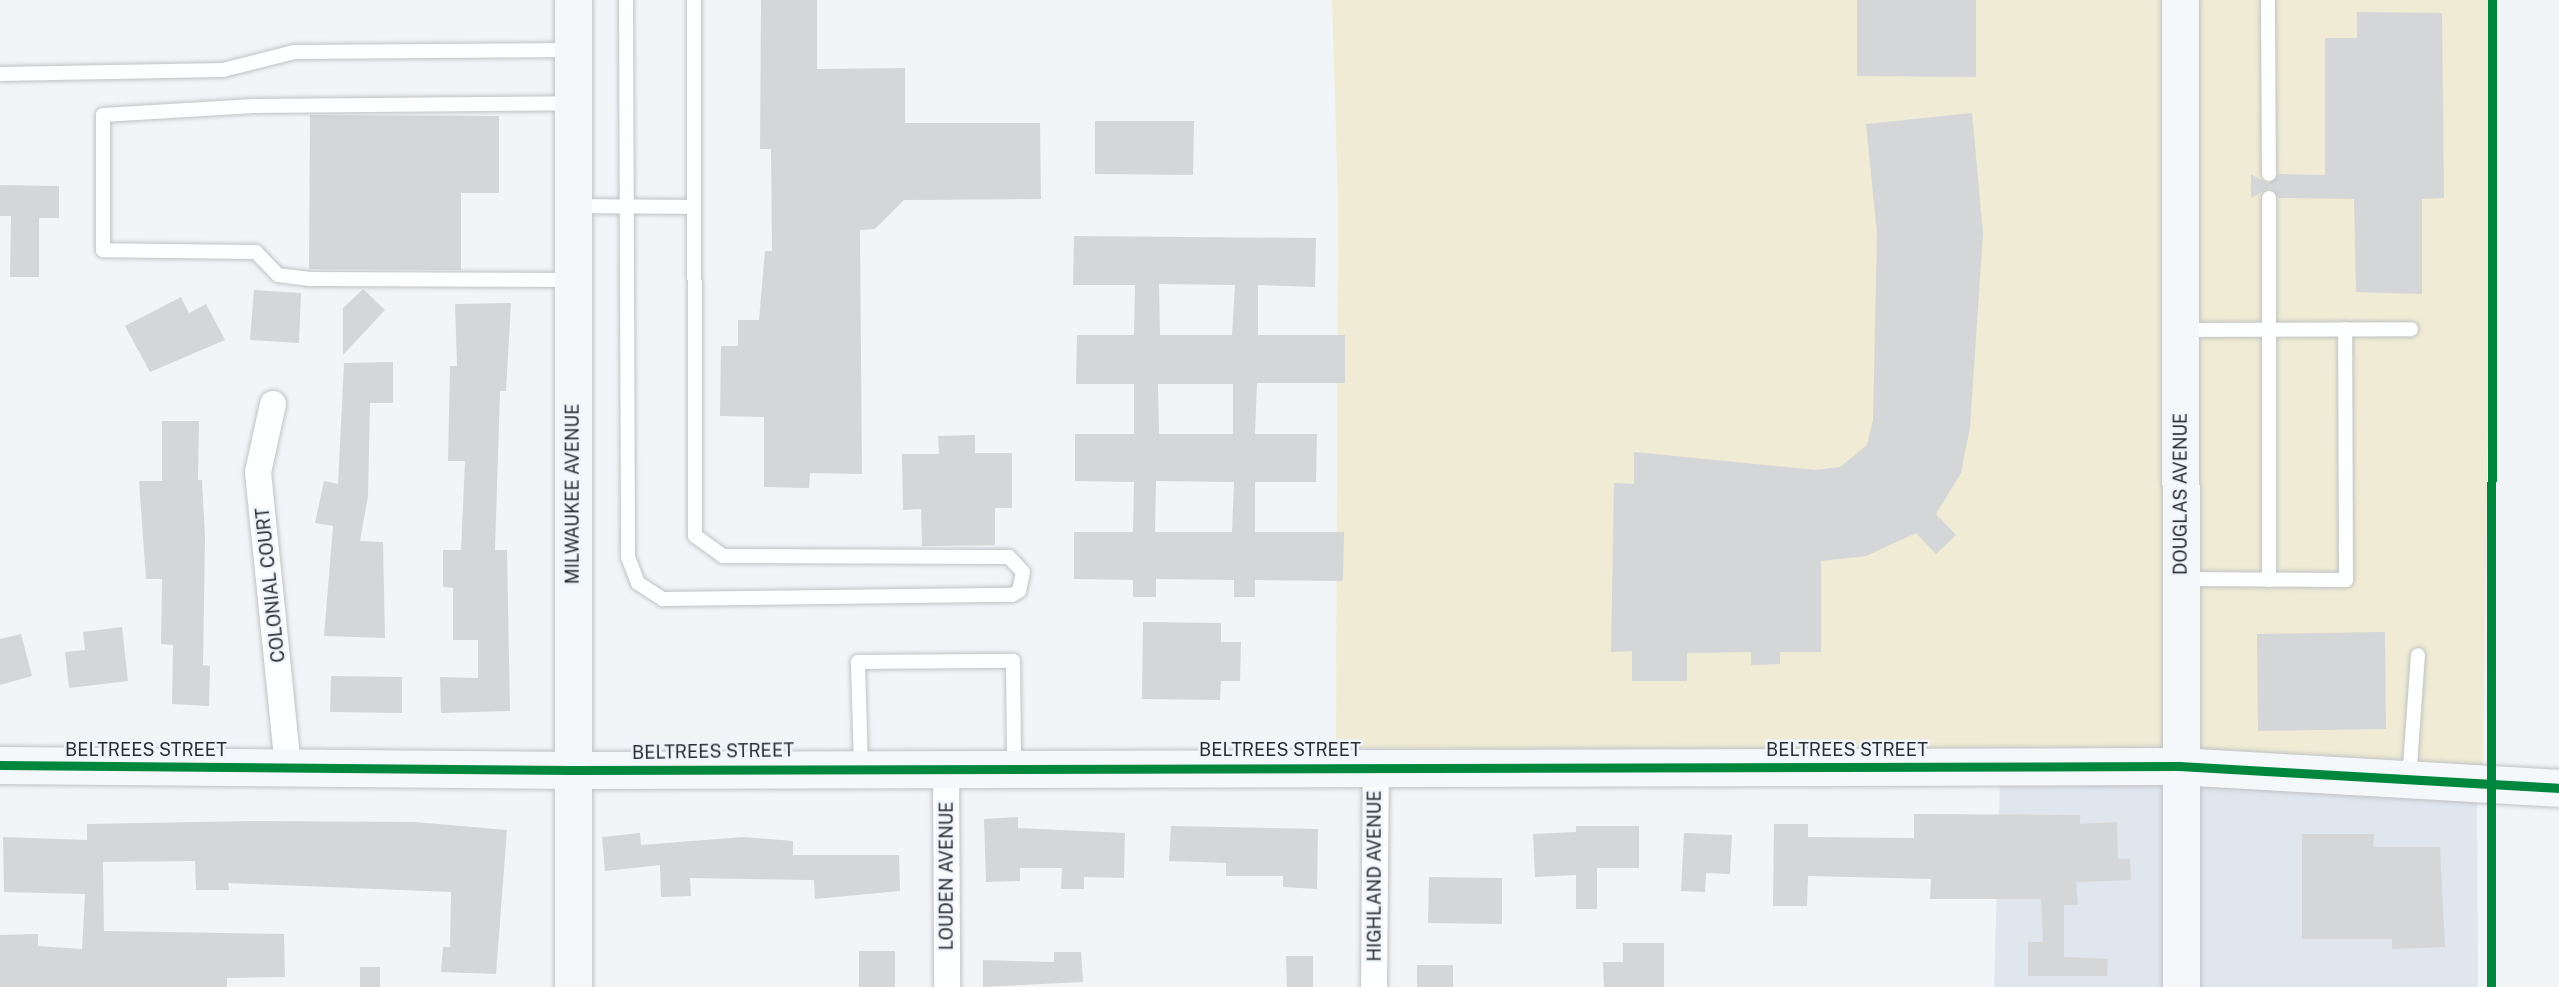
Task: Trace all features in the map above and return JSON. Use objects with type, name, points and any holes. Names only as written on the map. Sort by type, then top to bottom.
[{"type":"street","name":"MILWAUKEE AVENUE","points":[[573,0],[573,987]]},
{"type":"street","name":"DOUGLAS AVENUE","points":[[2180,0],[2181,987]]},
{"type":"street","name":"COLONIAL COURT","points":[[273,404],[258,472],[288,767]]},
{"type":"street","name":"BELTREES STREET","points":[[0,765],[573,770],[946,765],[2179,766],[2409,782],[2559,788]]},
{"type":"street","name":"LOUDEN AVENUE","points":[[946,765],[947,987]]},
{"type":"street","name":"HIGHLAND AVENUE","points":[[1374,987],[1376,766]]},
{"type":"lane","points":[[626,0],[628,558],[638,583],[650,594],[671,599],[1005,598],[1019,591],[1023,572],[1009,557],[723,556],[695,536],[694,0]]},
{"type":"lane","points":[[2269,0],[2269,174]]},
{"type":"lane","points":[[0,74],[223,70],[293,52],[573,50]]},
{"type":"lane","points":[[573,103],[254,106],[103,115],[103,250],[256,252],[278,275],[310,279],[573,280]]},
{"type":"lane","points":[[2269,198],[2269,580]]},
{"type":"lane","points":[[573,206],[694,207]]},
{"type":"lane","points":[[2181,579],[2346,580],[2345,329]]},
{"type":"lane","points":[[2180,330],[2411,329]]},
{"type":"lane","points":[[2409,782],[2418,655]]},
{"type":"lane","points":[[861,766],[858,662],[1000,661],[1013,661],[1014,765]]},
{"type":"shaded area","points":[[1332,0],[2166,0],[2166,751],[1336,748],[1338,200]]},
{"type":"shaded area","points":[[2194,0],[2494,0],[2483,771],[2193,752]]},
{"type":"shaded area","points":[[2000,781],[2166,785],[2168,987],[1994,987]]},
{"type":"shaded area","points":[[2193,786],[2477,801],[2478,987],[2195,987]]},
{"type":"building","points":[[761,0],[817,0],[817,69],[905,68],[905,123],[1040,123],[1041,199],[904,200],[875,229],[860,230],[862,474],[810,473],[809,488],[764,487],[764,417],[720,416],[721,346],[738,346],[738,320],[759,320],[765,251],[772,251],[771,149],[760,149]]},
{"type":"building","points":[[1857,0],[1976,0],[1976,77],[1857,76]]},
{"type":"building","points":[[2357,12],[2442,13],[2444,198],[2422,199],[2422,294],[2356,292],[2354,199],[2279,198],[2270,188],[2251,198],[2251,174],[2268,184],[2279,174],[2325,175],[2325,38],[2357,38]]},
{"type":"building","points":[[1972,113],[1983,233],[1970,427],[1961,473],[1936,514],[1956,535],[1936,554],[1916,533],[1866,556],[1821,561],[1821,652],[1780,652],[1780,664],[1751,665],[1751,652],[1687,653],[1687,681],[1632,681],[1632,651],[1611,652],[1614,483],[1634,484],[1634,452],[1815,470],[1840,467],[1867,445],[1873,420],[1877,234],[1866,124]]},
{"type":"building","points":[[310,115],[499,116],[499,193],[461,193],[461,270],[309,269]]},
{"type":"building","points":[[1095,121],[1194,121],[1193,175],[1095,174]]},
{"type":"building","points":[[0,185],[59,186],[59,218],[39,218],[39,277],[10,277],[11,216],[0,216]]},
{"type":"building","points":[[1074,236],[1316,238],[1315,287],[1258,285],[1258,335],[1345,335],[1345,383],[1257,383],[1255,434],[1317,434],[1316,482],[1255,482],[1255,532],[1344,532],[1343,581],[1255,580],[1255,597],[1234,597],[1234,580],[1156,579],[1156,597],[1133,597],[1133,580],[1074,579],[1074,532],[1133,532],[1134,482],[1075,481],[1075,434],[1134,434],[1134,384],[1076,384],[1077,335],[1134,335],[1135,285],[1073,285]],"holes":[[[1159,284],[1235,285],[1232,335],[1160,335]],[[1158,384],[1233,384],[1233,434],[1159,434]],[[1156,481],[1234,482],[1232,532],[1155,532]]]},
{"type":"building","points":[[363,289],[385,310],[343,355],[343,308]]},
{"type":"building","points":[[254,290],[301,293],[299,343],[250,340]]},
{"type":"building","points":[[181,297],[189,313],[206,304],[225,340],[150,372],[125,326]]},
{"type":"building","points":[[511,303],[506,391],[500,391],[495,550],[507,550],[510,711],[441,713],[440,677],[478,678],[478,640],[453,640],[453,588],[443,587],[443,550],[461,550],[465,461],[448,461],[450,366],[457,366],[455,304]]},
{"type":"building","points":[[393,362],[393,403],[370,403],[368,496],[360,541],[383,542],[385,638],[324,636],[333,526],[315,523],[324,481],[338,484],[344,363]]},
{"type":"building","points":[[162,421],[199,421],[198,480],[202,480],[205,538],[203,665],[210,666],[209,706],[172,704],[173,645],[161,644],[162,579],[146,579],[139,481],[162,481]]},
{"type":"building","points":[[975,435],[975,453],[1012,453],[1012,508],[995,508],[995,545],[922,546],[921,509],[903,510],[902,454],[939,454],[938,436]]},
{"type":"building","points":[[1143,622],[1221,623],[1221,642],[1241,642],[1240,681],[1221,681],[1220,700],[1142,699]]},
{"type":"building","points":[[122,627],[128,681],[69,688],[65,652],[85,650],[83,632]]},
{"type":"building","points":[[2385,632],[2386,729],[2258,731],[2257,634]]},
{"type":"building","points":[[21,634],[32,676],[0,685],[0,639]]},
{"type":"building","points":[[331,676],[402,677],[402,713],[330,712]]},
{"type":"building","points":[[1914,814],[2080,815],[2080,824],[2117,822],[2118,859],[2130,859],[2131,880],[2076,882],[2078,905],[2064,905],[2064,957],[2108,959],[2107,976],[2028,976],[2028,942],[2043,942],[2041,899],[1930,899],[1931,879],[1808,876],[1807,906],[1773,906],[1774,824],[1808,824],[1808,837],[1914,838]]},
{"type":"building","points":[[1018,817],[1018,828],[1125,833],[1124,878],[1084,877],[1084,889],[1061,889],[1062,868],[1020,868],[1020,881],[986,882],[984,819]]},
{"type":"building","points":[[415,822],[507,830],[496,974],[441,972],[443,947],[450,947],[451,892],[228,883],[229,890],[196,890],[195,861],[103,862],[104,931],[284,934],[285,977],[227,978],[227,987],[0,987],[0,935],[38,934],[38,946],[82,949],[85,894],[4,892],[3,837],[87,840],[87,824]]},
{"type":"building","points":[[1171,826],[1318,829],[1317,889],[1283,887],[1283,876],[1226,876],[1226,863],[1169,861]]},
{"type":"building","points":[[1576,826],[1639,826],[1639,868],[1597,868],[1597,909],[1576,909],[1576,875],[1535,877],[1533,834],[1576,832]]},
{"type":"building","points":[[640,833],[641,845],[744,837],[793,841],[793,855],[899,855],[900,891],[815,899],[814,880],[690,878],[691,896],[661,897],[660,865],[605,871],[602,837]]},
{"type":"building","points":[[1684,833],[1732,835],[1730,874],[1706,873],[1705,892],[1681,891]]},
{"type":"building","points":[[2302,834],[2374,834],[2373,847],[2440,847],[2445,947],[2392,949],[2392,939],[2302,939]]},
{"type":"building","points":[[1429,877],[1502,878],[1502,924],[1428,923]]},
{"type":"building","points":[[1623,943],[1664,943],[1664,987],[1604,987],[1603,962],[1623,962]]},
{"type":"building","points":[[859,951],[895,951],[895,987],[859,987]]},
{"type":"building","points":[[1054,952],[1081,952],[1083,982],[983,987],[983,960],[1054,962]]},
{"type":"building","points":[[1286,956],[1313,956],[1313,987],[1287,987]]},
{"type":"building","points":[[1417,965],[1453,965],[1453,987],[1417,987]]},
{"type":"building","points":[[360,967],[380,967],[380,987],[360,987]]},
{"type":"cycle path","points":[[2491,987],[2492,0]]},
{"type":"cycle path","points":[[0,765],[573,770],[2179,766],[2559,788]]}]
